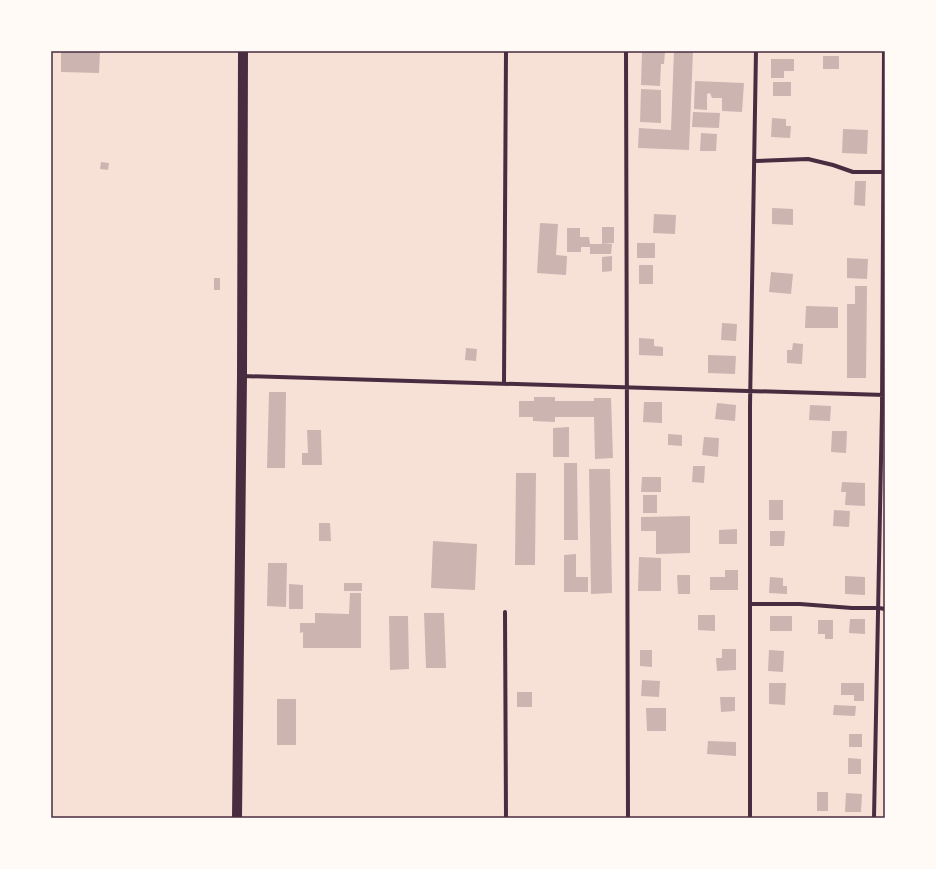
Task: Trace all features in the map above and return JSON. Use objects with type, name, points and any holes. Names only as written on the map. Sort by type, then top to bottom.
[{"type":"main road","points":[[236,818],[242,376],[243,51]]},
{"type":"street","points":[[504,384],[506,51]]},
{"type":"street","points":[[626,51],[628,818]]},
{"type":"street","points":[[750,818],[751,392],[756,51]]},
{"type":"street","points":[[874,818],[883,395],[884,51]]},
{"type":"street","points":[[755,161],[808,159],[853,172],[883,172]]},
{"type":"street","points":[[242,376],[883,395]]},
{"type":"street","points":[[750,604],[800,604],[885,609]]},
{"type":"street","points":[[505,612],[506,818]]},
{"type":"building","points":[[61,51],[100,51],[99,73],[61,72]]},
{"type":"building","points":[[642,51],[665,51],[664,64],[661,64],[660,86],[641,85]]},
{"type":"building","points":[[674,51],[693,51],[689,150],[638,148],[639,128],[671,130]]},
{"type":"building","points":[[823,56],[839,56],[839,69],[823,69]]},
{"type":"building","points":[[771,59],[794,59],[794,71],[784,71],[784,78],[771,78]]},
{"type":"building","points":[[695,81],[744,83],[742,112],[722,111],[722,98],[712,98],[710,93],[707,94],[707,110],[694,109]]},
{"type":"building","points":[[773,82],[791,82],[791,96],[773,96]]},
{"type":"building","points":[[641,89],[661,90],[661,123],[640,122]]},
{"type":"building","points":[[693,112],[720,113],[719,128],[692,127]]},
{"type":"building","points":[[772,118],[786,119],[786,126],[791,126],[790,138],[771,137]]},
{"type":"building","points":[[843,129],[868,130],[867,154],[842,153]]},
{"type":"building","points":[[701,133],[717,134],[716,151],[700,151]]},
{"type":"building","points":[[101,162],[109,163],[108,170],[100,169]]},
{"type":"building","points":[[855,181],[866,181],[865,206],[854,205]]},
{"type":"building","points":[[772,208],[793,209],[793,225],[772,224]]},
{"type":"building","points":[[654,214],[676,215],[675,234],[653,233]]},
{"type":"building","points":[[540,223],[558,224],[556,255],[567,256],[566,275],[537,273]]},
{"type":"building","points":[[602,227],[614,227],[614,243],[602,244]]},
{"type":"building","points":[[567,228],[580,228],[580,237],[589,237],[590,244],[612,244],[611,254],[590,254],[590,247],[581,247],[581,252],[567,252]]},
{"type":"building","points":[[637,243],[655,243],[655,258],[637,258]]},
{"type":"building","points":[[612,256],[612,271],[602,272],[602,257]]},
{"type":"building","points":[[847,258],[868,259],[867,279],[847,278]]},
{"type":"building","points":[[639,265],[653,265],[653,284],[639,284]]},
{"type":"building","points":[[771,272],[793,274],[791,294],[769,292]]},
{"type":"building","points":[[214,278],[220,278],[220,290],[214,290]]},
{"type":"building","points":[[855,286],[867,286],[866,378],[847,378],[847,304],[855,304]]},
{"type":"building","points":[[806,306],[838,307],[838,328],[805,328]]},
{"type":"building","points":[[722,323],[737,324],[736,341],[721,340]]},
{"type":"building","points":[[639,338],[654,339],[654,346],[663,347],[663,356],[639,355]]},
{"type":"building","points":[[793,343],[803,344],[802,364],[787,363],[787,350],[792,350]]},
{"type":"building","points":[[466,348],[477,349],[476,361],[465,360]]},
{"type":"building","points":[[708,355],[736,356],[735,374],[708,373]]},
{"type":"building","points":[[269,392],[286,392],[285,468],[267,468]]},
{"type":"building","points":[[534,397],[555,397],[555,401],[594,401],[594,398],[611,398],[613,458],[595,459],[594,417],[555,417],[555,422],[533,421],[533,417],[519,417],[519,401],[534,401]]},
{"type":"building","points":[[644,402],[662,402],[662,423],[643,422]]},
{"type":"building","points":[[717,403],[736,405],[735,421],[715,419]]},
{"type":"building","points":[[810,405],[831,406],[830,421],[809,420]]},
{"type":"building","points":[[569,427],[569,457],[553,457],[553,428]]},
{"type":"building","points":[[307,430],[321,430],[322,465],[302,465],[302,453],[308,453]]},
{"type":"building","points":[[832,431],[847,431],[846,453],[831,452]]},
{"type":"building","points":[[668,434],[682,435],[682,446],[668,445]]},
{"type":"building","points":[[704,437],[719,438],[718,457],[702,455]]},
{"type":"building","points":[[564,463],[577,463],[578,540],[564,540]]},
{"type":"building","points":[[693,466],[705,466],[704,483],[692,482]]},
{"type":"building","points":[[589,469],[610,469],[612,593],[591,594]]},
{"type":"building","points":[[516,473],[536,473],[535,565],[515,565]]},
{"type":"building","points":[[642,477],[661,477],[661,492],[641,492]]},
{"type":"building","points":[[842,482],[865,483],[865,506],[845,505],[846,492],[841,492]]},
{"type":"building","points":[[643,495],[657,495],[657,513],[643,513]]},
{"type":"building","points":[[769,500],[783,500],[783,520],[769,520]]},
{"type":"building","points":[[834,510],[850,511],[849,527],[833,526]]},
{"type":"building","points":[[690,516],[690,553],[656,554],[656,531],[641,531],[641,517]]},
{"type":"building","points":[[319,523],[330,523],[331,541],[319,541]]},
{"type":"building","points":[[737,529],[737,544],[719,544],[719,530]]},
{"type":"building","points":[[770,531],[785,531],[784,546],[770,546]]},
{"type":"building","points":[[433,541],[477,544],[475,590],[431,588]]},
{"type":"building","points":[[576,554],[576,577],[588,577],[588,592],[564,592],[564,555]]},
{"type":"building","points":[[639,557],[661,558],[661,591],[638,591]]},
{"type":"building","points":[[268,563],[287,563],[286,607],[267,606]]},
{"type":"building","points":[[725,570],[738,570],[738,590],[710,590],[710,577],[725,577]]},
{"type":"building","points":[[677,575],[690,575],[690,594],[678,594]]},
{"type":"building","points":[[845,576],[865,577],[865,595],[845,594]]},
{"type":"building","points":[[770,577],[783,578],[783,586],[787,586],[787,594],[769,593]]},
{"type":"building","points":[[344,583],[362,583],[362,591],[344,591]]},
{"type":"building","points":[[289,584],[303,585],[303,609],[289,609]]},
{"type":"building","points":[[350,593],[361,593],[361,648],[303,648],[303,632],[300,633],[300,623],[315,623],[315,613],[349,614]]},
{"type":"building","points":[[424,613],[444,613],[446,668],[426,668]]},
{"type":"building","points":[[698,615],[715,615],[715,631],[698,630]]},
{"type":"building","points":[[389,616],[408,616],[409,669],[390,670]]},
{"type":"building","points":[[770,616],[792,616],[792,631],[770,631]]},
{"type":"building","points":[[850,619],[865,619],[865,634],[849,633]]},
{"type":"building","points":[[818,620],[833,620],[833,639],[825,639],[825,634],[818,634]]},
{"type":"building","points":[[722,649],[736,649],[736,670],[717,671],[716,658],[722,658]]},
{"type":"building","points":[[640,650],[652,650],[652,667],[640,666]]},
{"type":"building","points":[[769,650],[784,651],[783,672],[768,671]]},
{"type":"building","points":[[642,680],[660,681],[659,697],[641,696]]},
{"type":"building","points":[[769,683],[786,683],[785,705],[769,704]]},
{"type":"building","points":[[841,683],[864,683],[864,701],[854,701],[854,695],[841,695]]},
{"type":"building","points":[[517,692],[532,692],[532,707],[517,707]]},
{"type":"building","points":[[720,697],[735,697],[735,711],[721,712]]},
{"type":"building","points":[[277,699],[296,699],[296,745],[277,745]]},
{"type":"building","points":[[834,705],[856,706],[855,716],[833,715]]},
{"type":"building","points":[[646,708],[666,708],[666,731],[647,731]]},
{"type":"building","points":[[849,734],[862,734],[862,747],[849,747]]},
{"type":"building","points":[[708,741],[736,742],[736,756],[707,754]]},
{"type":"building","points":[[848,758],[861,759],[861,774],[848,774]]},
{"type":"building","points":[[817,792],[828,792],[828,811],[817,811]]},
{"type":"building","points":[[846,793],[862,794],[861,812],[845,812]]}]
